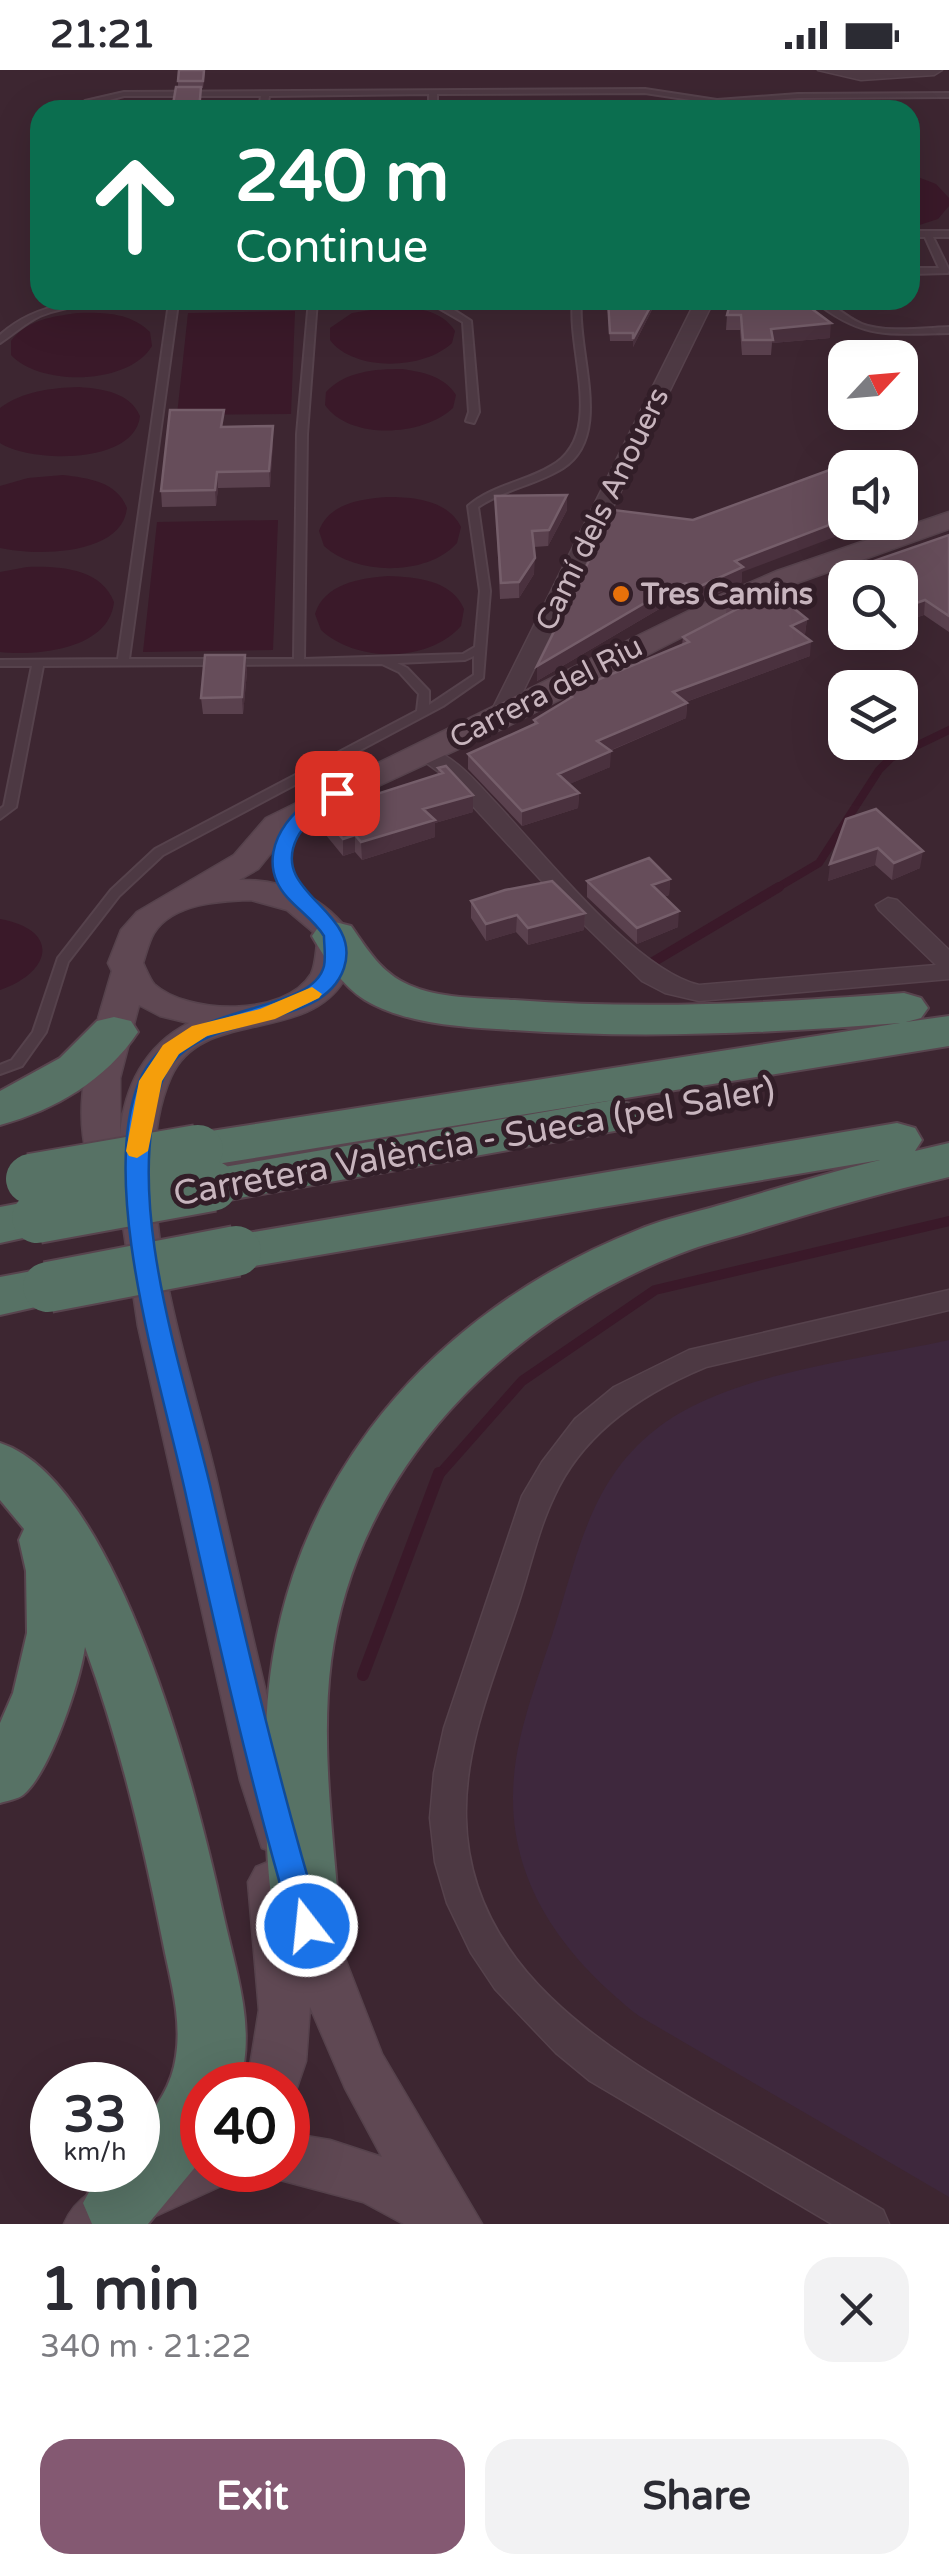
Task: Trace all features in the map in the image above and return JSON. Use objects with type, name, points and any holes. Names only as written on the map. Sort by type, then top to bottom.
[{"type":"highway","points":[[322,922],[352,966],[380,988],[407,1000],[456,1010],[520,1016],[658,1019],[949,1004]]},
{"type":"highway","points":[[205,1168],[949,1031]]},
{"type":"highway","points":[[0,1109],[65,1077],[88,1061],[114,1032]]},
{"type":"highway","name":"Carretera València - Sueca (pel Saler)","points":[[17,1202],[205,1168],[949,1059]]},
{"type":"highway","name":"Carretera València - Sueca (pel Saler)","points":[[24,1291],[236,1251],[949,1131]]},
{"type":"highway","points":[[307,1926],[298,1710],[302,1658],[326,1552],[376,1457],[456,1365],[548,1297],[658,1242],[853,1182],[949,1160]]},
{"type":"highway","points":[[0,1776],[28,1736],[55,1652],[57,1567],[46,1532],[12,1478]]},
{"type":"highway","points":[[12,1478],[66,1543],[96,1600],[153,1763],[188,1898],[212,2034],[210,2062]]},
{"type":"highway","points":[[160,2179],[180,2136]]},
{"type":"street","points":[[825,70],[862,75],[934,70]]},
{"type":"street","name":"Camí dels Anouers","points":[[499,718],[700,310]]},
{"type":"street","name":"Carrera del Riu","points":[[184,899],[246,862],[277,825],[312,806],[499,718],[729,602],[949,520]]},
{"type":"street","points":[[425,754],[455,774],[570,897],[640,964],[674,986],[699,992],[945,972],[949,965],[888,904]]},
{"type":"street","points":[[141,1242],[137,1143],[150,1081],[161,1061],[184,1040],[219,1024],[290,1006],[325,982],[334,967],[322,922],[288,884],[280,860],[288,836],[312,806]]},
{"type":"street","points":[[322,922],[290,898],[251,890],[210,892],[161,910],[132,938],[126,955],[128,972],[99,1084],[98,1131],[104,1156],[141,1242],[264,1780],[307,1926],[349,2047],[401,2146],[456,2224]]},
{"type":"street","points":[[128,972],[137,988],[170,1010],[214,1020],[242,1019]]},
{"type":"street","points":[[869,2224],[604,2068],[566,2041],[521,1996],[490,1955],[468,1910],[448,1825],[450,1775],[460,1727],[538,1496],[556,1461],[598,1413],[661,1372],[740,1345],[949,1300]]},
{"type":"street","points":[[264,1780],[284,2020],[280,2062]]},
{"type":"street","points":[[310,2162],[382,2181],[420,2202],[448,2224]]},
{"type":"lane","points":[[95,100],[124,94],[646,91],[689,100]]},
{"type":"lane","points":[[433,92],[433,100]]},
{"type":"lane","points":[[265,94],[265,100]]},
{"type":"lane","points":[[843,100],[949,94]]},
{"type":"lane","points":[[920,234],[949,234]]},
{"type":"lane","points":[[920,271],[946,271],[928,234]]},
{"type":"lane","points":[[0,340],[11,327],[29,317],[56,310]]},
{"type":"lane","points":[[123,664],[173,310]]},
{"type":"lane","points":[[299,662],[302,434],[312,310]]},
{"type":"lane","points":[[448,310],[467,321],[474,412],[471,421]]},
{"type":"lane","points":[[0,1070],[17,1063],[39,1032],[62,962],[115,893],[159,852],[422,713],[479,676],[485,591],[473,506],[485,496],[546,473],[572,457],[581,441],[586,412],[574,310]]},
{"type":"lane","points":[[833,310],[858,326],[881,331],[949,330]]},
{"type":"lane","points":[[0,663],[382,661],[465,657],[480,648]]},
{"type":"lane","points":[[382,661],[403,670],[425,693],[422,713]]},
{"type":"lane","points":[[0,815],[10,808],[38,664]]},
{"type":"shaded area","points":[[920,178],[936,184],[949,198],[949,206],[938,219],[920,225]]},
{"type":"shaded area","points":[[421,310],[442,318],[455,331],[452,343],[424,358],[389,364],[372,362],[355,358],[330,340],[330,328],[352,313]]},
{"type":"shaded area","points":[[295,311],[291,414],[177,415],[188,313]]},
{"type":"shaded area","points":[[78,313],[126,317],[150,332],[152,346],[141,359],[124,368],[84,377],[42,373],[11,355],[11,341],[24,328]]},
{"type":"shaded area","points":[[402,369],[445,383],[456,395],[453,408],[424,424],[388,431],[351,425],[325,405],[326,392],[352,375]]},
{"type":"shaded area","points":[[79,387],[106,391],[129,402],[140,416],[134,432],[120,444],[80,455],[34,454],[0,443],[0,408],[38,392]]},
{"type":"shaded area","points":[[63,475],[109,486],[127,508],[122,524],[110,536],[75,549],[34,552],[0,548],[0,486],[28,478]]},
{"type":"shaded area","points":[[387,497],[419,499],[448,511],[461,527],[457,543],[429,562],[392,568],[355,563],[324,546],[319,531],[330,514],[357,501]]},
{"type":"shaded area","points":[[278,520],[273,650],[143,652],[157,522]]},
{"type":"shaded area","points":[[27,567],[78,571],[99,582],[114,602],[109,618],[99,631],[69,646],[32,653],[0,652],[0,572]]},
{"type":"shaded area","points":[[388,576],[421,579],[451,592],[464,609],[461,626],[430,647],[392,654],[353,648],[321,630],[315,614],[326,596],[344,584]]},
{"type":"shaded area","points":[[0,919],[33,932],[41,942],[42,952],[31,973],[0,990]]},
{"type":"shaded area","points":[[949,1340],[949,2197],[639,2016],[613,1995],[568,1947],[534,1892],[515,1830],[513,1796],[523,1726],[583,1537],[604,1490],[635,1448],[684,1411],[718,1395],[795,1371]]},
{"type":"building","points":[[179,70],[204,70],[203,81],[178,81]]},
{"type":"building","points":[[176,87],[201,87],[200,100],[174,100]]},
{"type":"building","points":[[609,310],[649,310],[633,339],[633,333],[610,333]]},
{"type":"building","points":[[728,310],[813,310],[831,323],[771,329],[773,340],[743,340],[741,315],[727,315]]},
{"type":"building","points":[[170,410],[224,410],[221,427],[273,426],[269,471],[217,472],[215,490],[161,491]]},
{"type":"building","points":[[828,471],[828,525],[735,561],[743,567],[696,588],[686,583],[667,590],[537,666],[614,510],[693,520]]},
{"type":"building","points":[[567,495],[549,530],[532,531],[535,558],[519,582],[501,583],[495,496]]},
{"type":"building","points":[[949,535],[949,616],[925,600],[918,602],[918,560],[877,560]]},
{"type":"building","points":[[766,586],[807,619],[791,626],[811,641],[673,692],[687,703],[597,741],[611,751],[558,774],[579,793],[522,811],[468,754],[537,723],[534,720],[572,697],[566,693],[689,642],[683,637],[737,609],[727,604]]},
{"type":"building","points":[[205,655],[245,655],[242,697],[201,698]]},
{"type":"building","points":[[446,766],[473,795],[423,809],[435,820],[361,842],[355,835],[343,839],[320,812],[443,773],[438,768]]},
{"type":"building","points":[[876,809],[923,851],[894,863],[878,848],[830,864],[846,819]]},
{"type":"building","points":[[649,858],[670,879],[652,885],[679,911],[637,928],[587,881]]},
{"type":"building","points":[[552,881],[585,913],[528,928],[517,915],[486,924],[471,901],[505,890]]},
{"type":"waterway","points":[[775,889],[819,863],[879,770],[891,758],[949,730]]},
{"type":"waterway","points":[[653,962],[779,887]]},
{"type":"waterway","points":[[438,1476],[522,1381],[655,1290],[949,1221]]},
{"type":"waterway","points":[[363,1675],[439,1473]]},
{"type":"slow traffic","points":[[137,1151],[150,1081],[171,1050],[200,1031],[267,1014],[312,994]]},
{"type":"place","name":"Tres Camins","points":[[621,594]]},
{"type":"route","points":[[307,1926],[264,1780],[141,1242],[137,1143],[150,1081],[171,1050],[200,1031],[267,1014],[310,996],[334,967],[334,936],[325,921],[288,884],[280,860],[288,836],[312,806],[337,793]]}]
